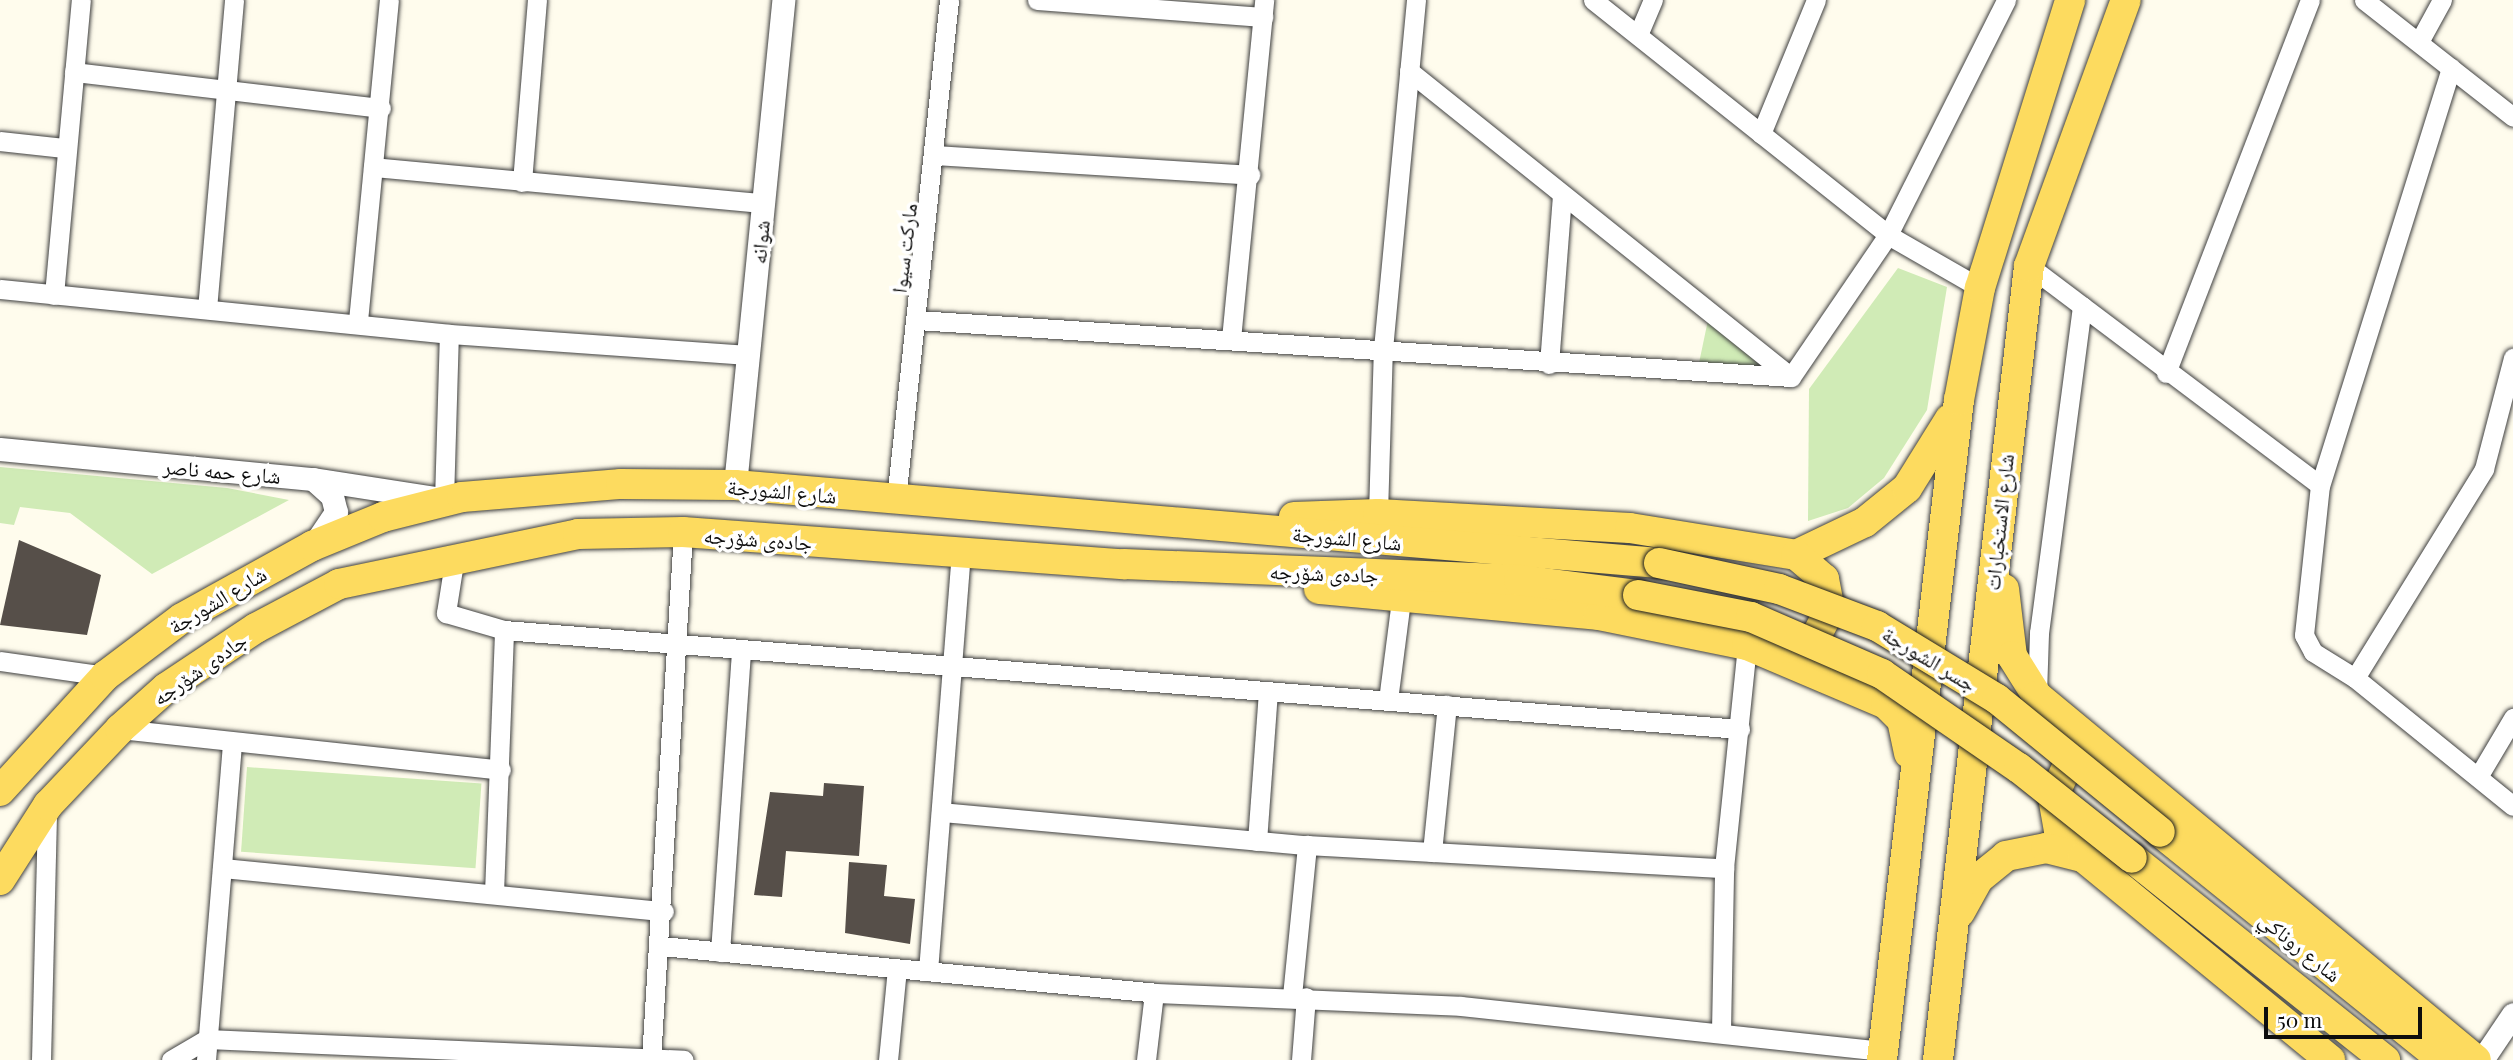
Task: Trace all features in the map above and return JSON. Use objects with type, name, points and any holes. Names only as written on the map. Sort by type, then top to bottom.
[{"type":"main road","points":[[1882,1056],[1910,788],[1959,400],[1980,288],[2070,0]]},
{"type":"main road","name":"شارع الاستخبارات","points":[[1937,1060],[2029,266],[2126,0]]},
{"type":"main road","points":[[1796,555],[1865,522],[1907,488],[1959,400]]},
{"type":"main road","name":"شارع الشورجة","points":[[0,791],[105,676],[182,618],[312,546],[444,500],[621,484],[735,485],[1660,563]]},
{"type":"main road","points":[[871,546],[886,499]]},
{"type":"main road","points":[[1999,509],[2007,632],[2020,676],[2037,696],[2476,1060]]},
{"type":"main road","points":[[1153,522],[1378,514],[1630,528],[1796,555],[1824,579],[1828,620],[1815,638],[1796,647],[1747,645]]},
{"type":"main road","name":"جادەی شۆرجە","points":[[0,880],[48,805],[120,729],[166,688],[327,590],[455,556],[578,534],[683,532],[1125,564],[1519,580],[1638,595]]},
{"type":"main road","name":"جسر الشورجة","points":[[1660,563],[1811,598],[1888,632],[1997,699],[2160,832]]},
{"type":"main road","points":[[1125,564],[1401,600],[1599,615],[1747,645],[1836,678],[1895,711],[1908,741],[1910,788]]},
{"type":"main road","name":"جسر الشورجة","points":[[1638,595],[1751,617],[1882,674],[2019,768],[2132,858]]},
{"type":"main road","points":[[2099,747],[2068,765],[2053,797],[2059,831],[2083,858],[2330,1060]]},
{"type":"main road","name":"شارع روناكي","points":[[2160,832],[2442,1060]]},
{"type":"main road","points":[[1951,956],[1966,897],[1992,866],[2035,849],[2083,858]]},
{"type":"main road","name":"شارع روناكي","points":[[2132,858],[2385,1060]]},
{"type":"street","points":[[54,295],[64,148],[81,0]]},
{"type":"street","points":[[207,309],[234,0]]},
{"type":"street","points":[[358,321],[381,108],[389,0]]},
{"type":"street","points":[[522,183],[537,0]]},
{"type":"street","name":"شوانە","points":[[735,485],[783,0]]},
{"type":"street","name":"مارکت سیوا","points":[[886,499],[917,320],[936,155],[949,0]]},
{"type":"street","points":[[1037,0],[1264,8],[1250,175],[1231,339]]},
{"type":"street","points":[[1378,514],[1383,349],[1416,0]]},
{"type":"street","points":[[1593,0],[1888,235],[1980,288]]},
{"type":"street","points":[[1638,36],[1653,0]]},
{"type":"street","points":[[1761,134],[1816,0]]},
{"type":"street","points":[[1791,377],[1888,235],[2006,0]]},
{"type":"street","points":[[2166,373],[2310,0]]},
{"type":"street","points":[[2364,0],[2513,117]]},
{"type":"street","points":[[2419,42],[2442,0]]},
{"type":"street","points":[[2451,68],[2320,485],[2304,635],[2313,652],[2355,678],[2513,806]]},
{"type":"street","points":[[1409,71],[1791,377]]},
{"type":"street","points":[[74,72],[381,108]]},
{"type":"street","points":[[0,141],[64,148]]},
{"type":"street","points":[[936,155],[1250,175]]},
{"type":"street","points":[[373,167],[522,183],[763,203]]},
{"type":"street","points":[[1549,365],[1562,194]]},
{"type":"street","points":[[2029,266],[2166,373],[2320,485]]},
{"type":"street","points":[[0,289],[358,321],[449,334],[749,355]]},
{"type":"street","points":[[2037,696],[2039,633],[2082,306]]},
{"type":"street","points":[[917,320],[1383,349],[1549,365],[1791,377]]},
{"type":"street","points":[[444,500],[449,334]]},
{"type":"street","points":[[2355,678],[2484,469],[2513,358]]},
{"type":"street","name":"شارع حمه ناصر","points":[[0,449],[313,479],[444,500]]},
{"type":"street","points":[[312,546],[336,512],[332,496],[313,479]]},
{"type":"street","points":[[651,1058],[662,946],[675,644],[683,532]]},
{"type":"street","points":[[928,971],[942,812],[948,666],[961,552]]},
{"type":"street","points":[[455,556],[446,613],[504,630],[1740,729]]},
{"type":"street","points":[[1388,700],[1401,600]]},
{"type":"street","points":[[495,893],[504,630]]},
{"type":"street","points":[[1721,1031],[1724,868],[1747,645]]},
{"type":"street","points":[[720,951],[741,650]]},
{"type":"street","points":[[0,661],[105,676]]},
{"type":"street","points":[[1256,841],[1268,691]]},
{"type":"street","points":[[1432,852],[1447,705]]},
{"type":"street","points":[[2478,777],[2513,718]]},
{"type":"street","points":[[120,729],[501,770]]},
{"type":"street","points":[[206,1060],[232,743]]},
{"type":"street","points":[[41,1060],[48,805]]},
{"type":"street","points":[[942,812],[1307,845],[1724,868]]},
{"type":"street","points":[[1301,1060],[1299,997],[1307,845]]},
{"type":"street","points":[[222,868],[664,911]]},
{"type":"street","points":[[662,946],[1154,993],[1299,997],[1721,1031],[1882,1056]]},
{"type":"street","points":[[888,1060],[897,969]]},
{"type":"street","points":[[1146,1060],[1154,993]]},
{"type":"street","points":[[2482,1060],[2513,1015]]},
{"type":"street","points":[[171,1060],[207,1039],[684,1060]]},
{"type":"green space","points":[[1898,268],[1947,287],[1927,410],[1884,478],[1848,508],[1808,521],[1809,389]]},
{"type":"green space","points":[[1708,320],[1762,367],[1699,363]]},
{"type":"green space","points":[[0,467],[227,488],[289,500],[152,574],[70,513],[20,507],[14,525],[0,523]]},
{"type":"green space","points":[[247,767],[481,783],[475,868],[241,852]]},
{"type":"building","points":[[19,540],[101,575],[87,635],[0,625]]},
{"type":"building","points":[[824,783],[864,786],[859,856],[786,851],[782,897],[754,895],[770,792],[823,796]]},
{"type":"building","points":[[849,862],[887,865],[884,896],[915,899],[910,944],[845,933]]}]
